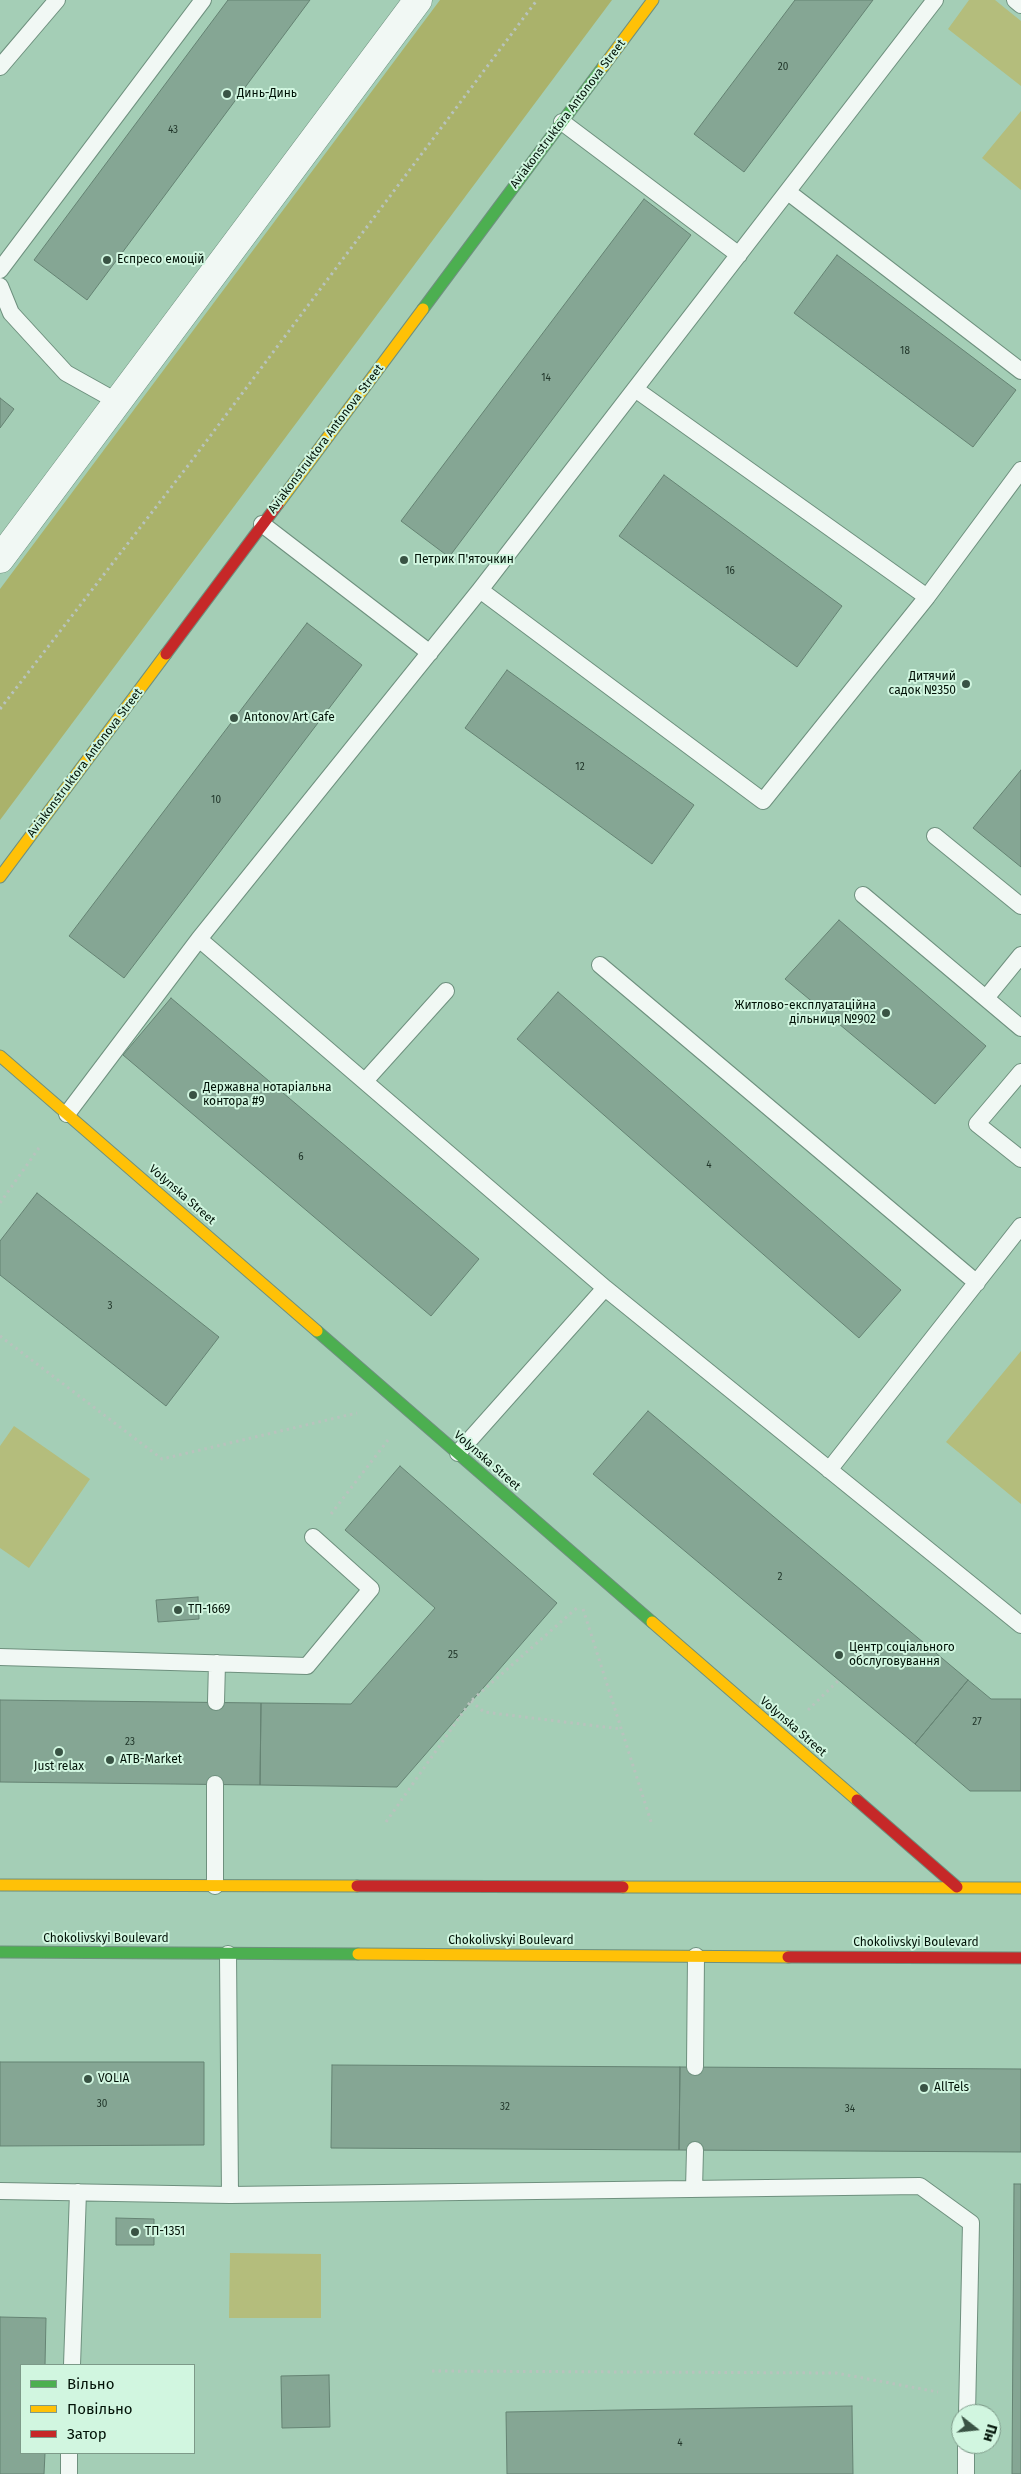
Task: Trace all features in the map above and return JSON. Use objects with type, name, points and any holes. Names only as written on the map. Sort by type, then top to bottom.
[{"type":"street","points":[[0,559],[418,0]]},
{"type":"street","name":"Aviakonstruktora Antonova Street","points":[[0,877],[653,0]]},
{"type":"street","name":"Volynska Street","points":[[0,1056],[957,1887]]},
{"type":"street","points":[[0,1886],[1021,1888]]},
{"type":"street","name":"Chokolivskyi Boulevard","points":[[0,1952],[1021,1958]]},
{"type":"lane","points":[[0,67],[57,0]]},
{"type":"lane","points":[[0,270],[204,0]]},
{"type":"lane","points":[[67,1114],[199,939],[480,590],[935,0]]},
{"type":"lane","points":[[1015,0],[1021,5]]},
{"type":"lane","points":[[562,122],[739,256]]},
{"type":"lane","points":[[788,192],[1021,372]]},
{"type":"lane","points":[[0,286],[11,313],[66,374],[118,402]]},
{"type":"lane","points":[[635,389],[927,597]]},
{"type":"lane","points":[[480,590],[763,801],[927,597],[1021,470]]},
{"type":"lane","points":[[262,524],[430,653]]},
{"type":"lane","points":[[935,836],[1021,906]]},
{"type":"lane","points":[[863,894],[1021,1028]]},
{"type":"lane","points":[[199,939],[605,1288],[1021,1625]]},
{"type":"lane","points":[[986,998],[1021,955]]},
{"type":"lane","points":[[600,965],[977,1282]]},
{"type":"lane","points":[[365,1081],[446,991]]},
{"type":"lane","points":[[1021,1072],[976,1124],[1021,1159]]},
{"type":"lane","points":[[829,1470],[1021,1226]]},
{"type":"lane","points":[[458,1454],[605,1288]]},
{"type":"lane","points":[[0,1656],[307,1666],[371,1589],[313,1537]]},
{"type":"lane","points":[[216,1702],[217,1663]]},
{"type":"lane","points":[[215,1784],[215,1886]]},
{"type":"lane","points":[[228,1954],[230,2195]]},
{"type":"lane","points":[[695,2067],[696,1956]]},
{"type":"lane","points":[[694,2189],[695,2150]]},
{"type":"lane","points":[[0,2191],[230,2195],[920,2186],[971,2223],[967,2404]]},
{"type":"lane","points":[[72,2364],[78,2192]]},
{"type":"lane","points":[[68,2474],[69,2454]]},
{"type":"lane","points":[[966,2454],[966,2474]]},
{"type":"path","points":[[0,709],[190,463],[537,0]]},
{"type":"path","points":[[0,1203],[41,1145]]},
{"type":"path","points":[[0,1336],[162,1459],[357,1413]]},
{"type":"path","points":[[313,1537],[388,1439]]},
{"type":"path","points":[[386,1822],[471,1702],[581,1604],[652,1825]]},
{"type":"path","points":[[808,1710],[839,1680]]},
{"type":"path","points":[[471,1702],[484,1712],[621,1729]]},
{"type":"path","points":[[432,2371],[836,2373],[959,2404]]},
{"type":"green space","points":[[440,0],[612,0],[0,820],[0,589]]},
{"type":"green space","points":[[969,0],[995,0],[1021,21],[1021,86],[948,29]]},
{"type":"green space","points":[[1021,111],[1021,190],[982,158]]},
{"type":"green space","points":[[1021,1351],[1021,1504],[946,1442]]},
{"type":"green space","points":[[14,1426],[90,1479],[29,1568],[0,1548],[0,1446]]},
{"type":"green space","points":[[230,2253],[321,2254],[321,2318],[229,2318]]},
{"type":"building","points":[[228,0],[310,0],[87,300],[34,260]]},
{"type":"building","points":[[795,0],[873,0],[744,172],[694,134]]},
{"type":"building","points":[[644,199],[691,235],[449,557],[401,521]]},
{"type":"building","points":[[837,255],[1016,390],[973,447],[794,313]]},
{"type":"building","points":[[0,398],[14,409],[0,428]]},
{"type":"building","points":[[664,475],[842,606],[797,667],[619,536]]},
{"type":"building","points":[[307,623],[362,665],[124,978],[69,936]]},
{"type":"building","points":[[507,670],[694,805],[652,864],[465,728]]},
{"type":"building","points":[[1021,770],[1021,867],[973,828]]},
{"type":"building","name":"Житлово-експлуатаційна дільниця №902","points":[[839,920],[986,1046],[935,1104],[785,979]]},
{"type":"building","points":[[558,992],[901,1290],[859,1338],[517,1039]]},
{"type":"building","points":[[171,998],[479,1259],[431,1316],[123,1055]]},
{"type":"building","points":[[37,1193],[219,1337],[166,1406],[0,1275],[0,1241]]},
{"type":"building","points":[[648,1411],[968,1680],[915,1744],[593,1474]]},
{"type":"building","points":[[400,1466],[557,1603],[397,1787],[260,1785],[261,1703],[351,1704],[435,1608],[345,1530]]},
{"type":"building","name":"ТП-1669","points":[[198,1597],[199,1619],[158,1622],[156,1600]]},
{"type":"building","points":[[968,1680],[991,1699],[1021,1699],[1021,1791],[970,1791],[915,1744]]},
{"type":"building","points":[[0,1700],[261,1703],[260,1785],[0,1782]]},
{"type":"building","points":[[0,2062],[204,2062],[204,2145],[0,2146]]},
{"type":"building","points":[[332,2065],[680,2067],[679,2150],[331,2148]]},
{"type":"building","points":[[680,2067],[1021,2069],[1021,2152],[679,2150]]},
{"type":"building","points":[[1014,2184],[1021,2184],[1021,2474],[1012,2474]]},
{"type":"building","name":"ТП-1351","points":[[116,2218],[154,2219],[154,2245],[116,2245]]},
{"type":"building","points":[[0,2317],[46,2318],[45,2364],[20,2364],[20,2454],[45,2454],[44,2474],[0,2474]]},
{"type":"building","points":[[329,2375],[330,2427],[282,2428],[281,2376]]},
{"type":"building","points":[[852,2406],[853,2474],[507,2474],[506,2412]]},
{"type":"traffic: fast","points":[[423,309],[603,67]]},
{"type":"traffic: fast","points":[[317,1331],[652,1622]]},
{"type":"traffic: fast","points":[[0,1952],[358,1954]]},
{"type":"traffic: slow","points":[[603,67],[653,0]]},
{"type":"traffic: slow","points":[[278,504],[423,309]]},
{"type":"traffic: slow","points":[[0,877],[166,654]]},
{"type":"traffic: slow","points":[[0,1056],[317,1331]]},
{"type":"traffic: slow","points":[[652,1622],[857,1800]]},
{"type":"traffic: slow","points":[[0,1885],[357,1886]]},
{"type":"traffic: slow","points":[[623,1887],[1021,1888]]},
{"type":"traffic: slow","points":[[358,1954],[788,1957]]},
{"type":"traffic: jam","points":[[166,654],[278,504]]},
{"type":"traffic: jam","points":[[857,1800],[957,1887]]},
{"type":"traffic: jam","points":[[357,1886],[623,1887]]},
{"type":"traffic: jam","points":[[788,1957],[1021,1958]]},
{"type":"place","name":"Динь-Динь","points":[[227,94]]},
{"type":"place","name":"Еспресо емоцій","points":[[107,260]]},
{"type":"place","name":"Петрик П'яточкин","points":[[404,560]]},
{"type":"place","name":"Дитячий садок №350","points":[[966,684]]},
{"type":"place","name":"Antonov Art Cafe","points":[[234,718]]},
{"type":"place","name":"Житлово-експлуатаційна дільниця №902","points":[[886,1013]]},
{"type":"place","name":"Державна нотаріальна контора #9","points":[[193,1095]]},
{"type":"place","name":"ТП-1669","points":[[178,1610]]},
{"type":"place","name":"Центр соціального обслуговування","points":[[839,1655]]},
{"type":"place","name":"Just relax","points":[[59,1752]]},
{"type":"place","name":"ATB-Market","points":[[110,1760]]},
{"type":"place","name":"VOLIA","points":[[88,2079]]},
{"type":"place","name":"AllTels","points":[[924,2088]]},
{"type":"place","name":"ТП-1351","points":[[135,2232]]}]
